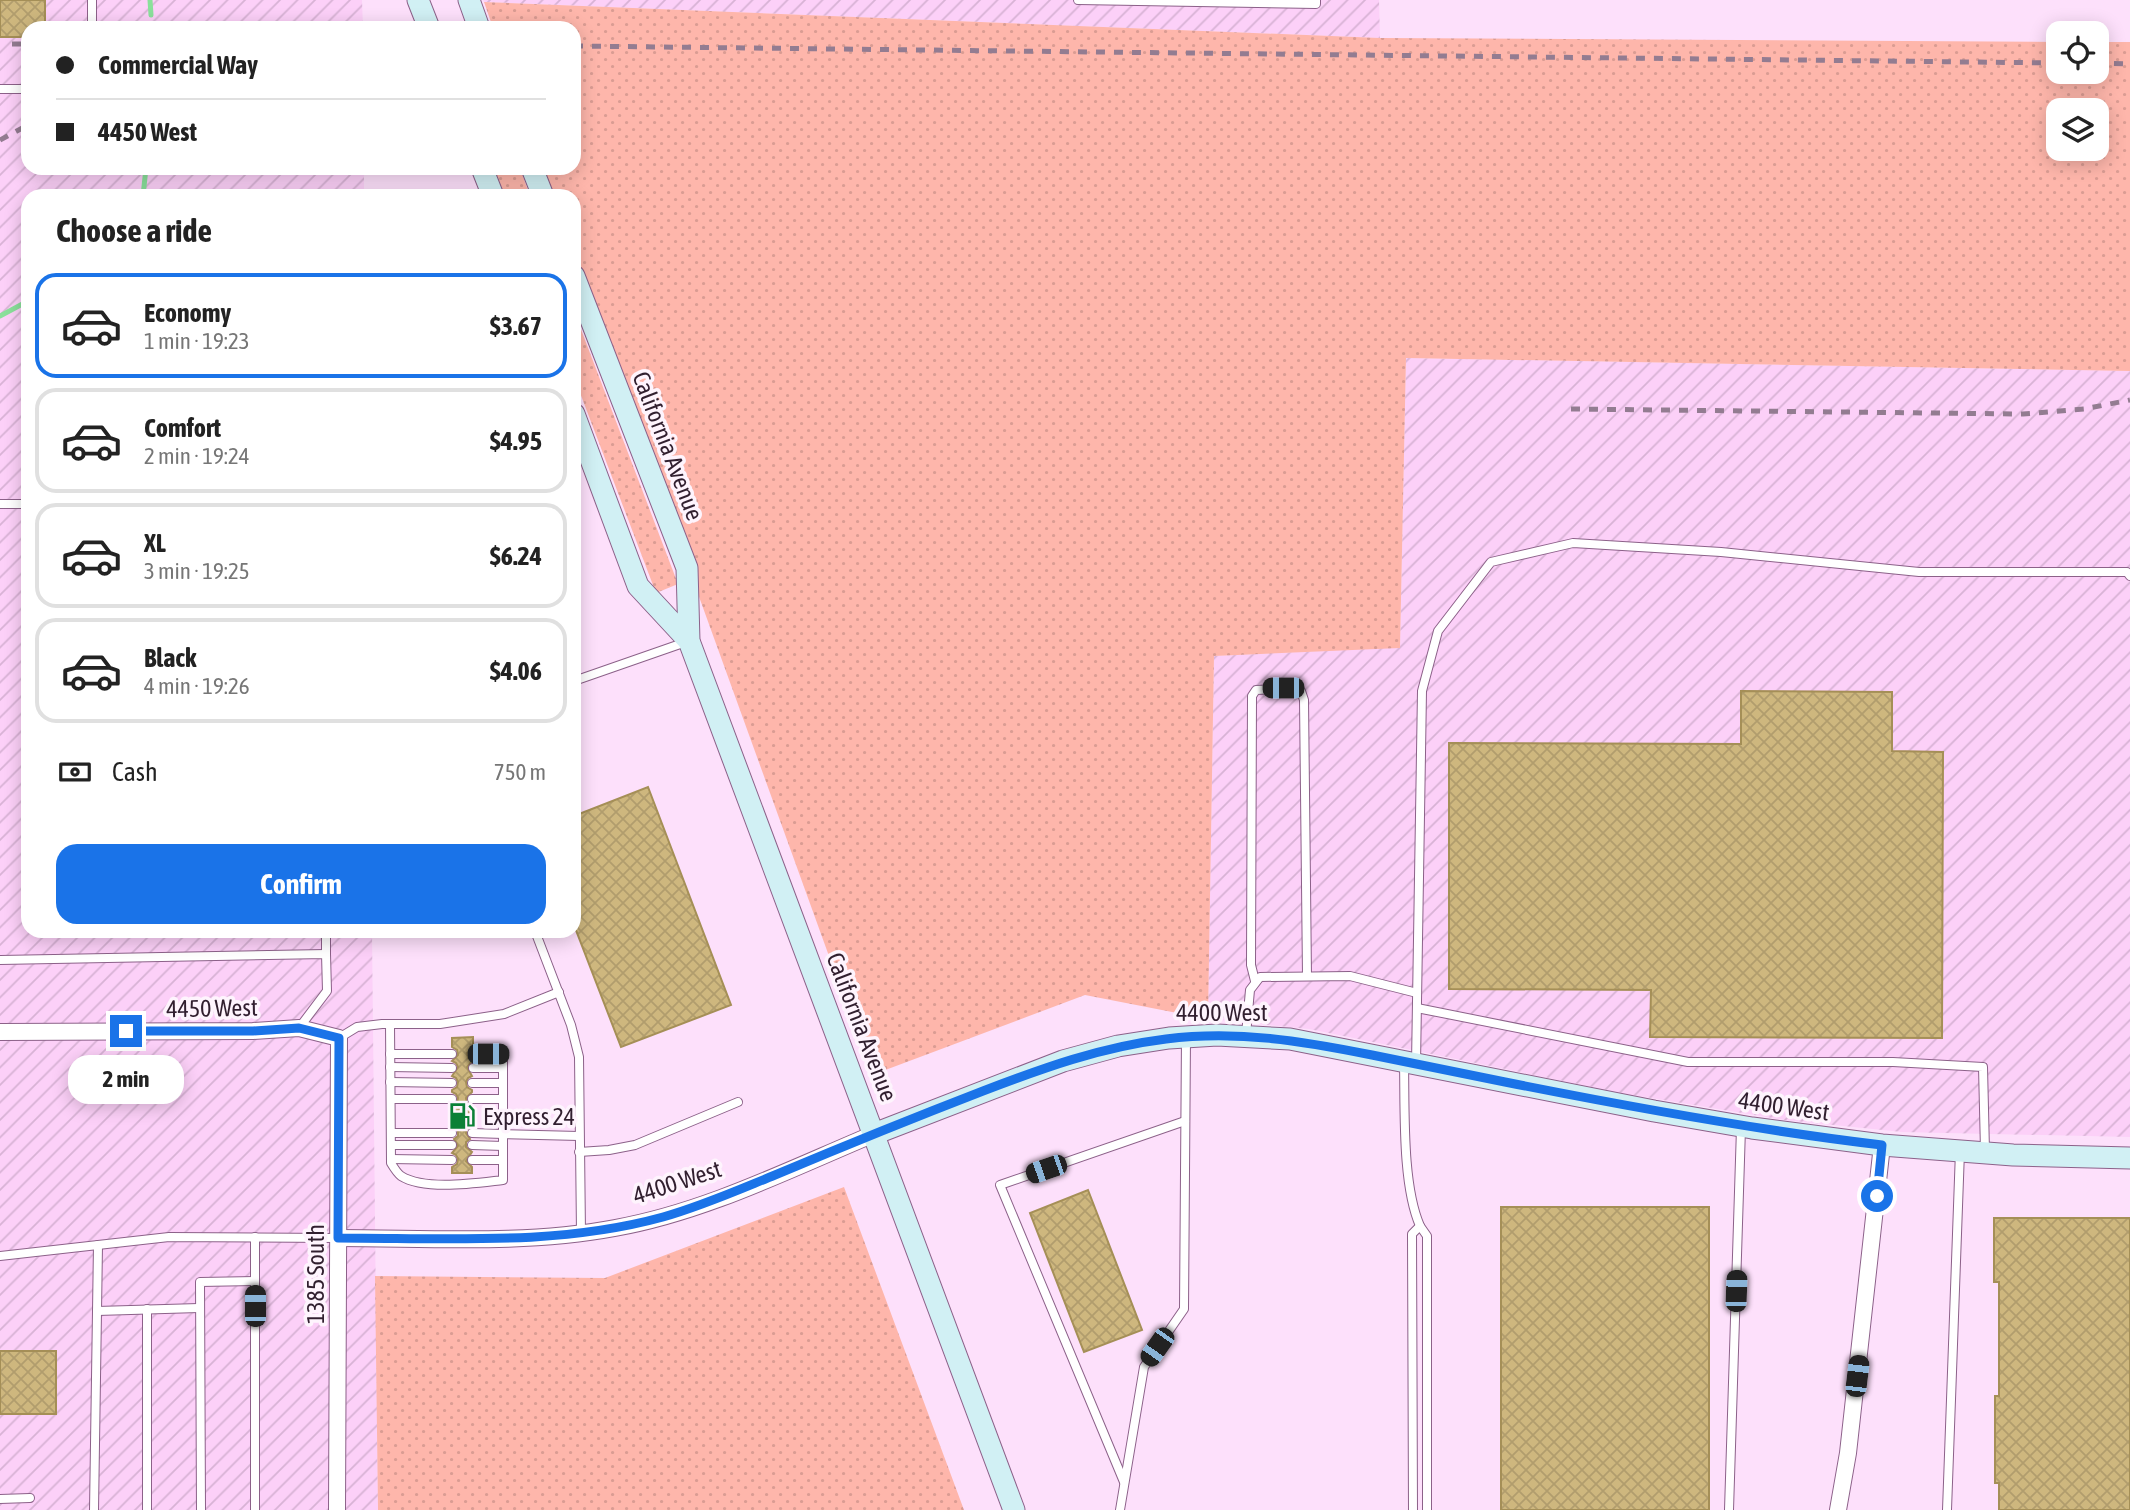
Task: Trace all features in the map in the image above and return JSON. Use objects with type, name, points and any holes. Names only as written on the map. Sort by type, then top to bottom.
[{"type":"main road","points":[[418,0],[426,21]]},
{"type":"main road","points":[[469,0],[476,21]]},
{"type":"main road","name":"California Avenue","points":[[581,294],[687,568],[689,641],[1014,1510]]},
{"type":"main road","name":"California Avenue","points":[[581,433],[638,586],[689,641]]},
{"type":"main road","name":"4400 West","points":[[874,1134],[1063,1061],[1118,1046],[1186,1037],[1246,1035],[1290,1039],[1741,1126],[1882,1145],[1984,1153],[2130,1158]]},
{"type":"street","name":"4450 West","points":[[0,1032],[239,1031],[299,1028],[339,1038]]},
{"type":"street","name":"1385 South","points":[[337,1510],[339,1038]]},
{"type":"street","name":"4400 West","points":[[338,1238],[518,1238],[581,1233],[640,1222],[708,1203],[874,1134]]},
{"type":"street","points":[[1838,1510],[1848,1453],[1882,1145]]},
{"type":"lane","points":[[92,0],[92,21]]},
{"type":"lane","points":[[1078,0],[1316,4],[1316,0]]},
{"type":"lane","points":[[0,89],[21,89]]},
{"type":"lane","points":[[0,504],[21,504]]},
{"type":"lane","points":[[1427,1510],[1427,1236],[1413,1210],[1406,1143],[1410,1063],[1417,1008],[1422,691],[1438,631],[1491,562],[1573,542],[1721,552],[1919,572],[2127,572],[2130,576]]},
{"type":"lane","points":[[581,679],[689,641]]},
{"type":"lane","points":[[1255,981],[1251,965],[1252,696],[1256,690],[1267,688],[1298,688],[1304,700],[1307,976]]},
{"type":"lane","points":[[299,1028],[327,991],[326,938]]},
{"type":"lane","points":[[538,938],[571,1025],[579,1057],[581,1233]]},
{"type":"lane","points":[[0,960],[326,954]]},
{"type":"lane","points":[[1246,1035],[1250,990],[1260,977],[1349,976],[1417,993]]},
{"type":"lane","points":[[339,1038],[357,1027],[440,1024],[504,1014],[559,992]]},
{"type":"lane","points":[[1417,1008],[1688,1062],[1893,1062],[1983,1067],[1984,1153]]},
{"type":"lane","points":[[390,1024],[391,1159],[398,1175],[417,1183],[475,1184],[503,1180],[503,1054],[473,1054]]},
{"type":"lane","points":[[1119,1510],[1144,1367],[1184,1309],[1186,1037]]},
{"type":"lane","points":[[390,1054],[452,1054]]},
{"type":"lane","points":[[390,1067],[452,1068]]},
{"type":"lane","points":[[473,1068],[503,1069]]},
{"type":"lane","points":[[390,1082],[452,1083]]},
{"type":"lane","points":[[472,1083],[503,1083]]},
{"type":"lane","points":[[391,1098],[452,1099]]},
{"type":"lane","points":[[472,1099],[503,1100]]},
{"type":"lane","points":[[579,1152],[635,1145],[738,1102]]},
{"type":"lane","points":[[1124,1482],[1000,1185],[1185,1121]]},
{"type":"lane","points":[[1729,1510],[1741,1126]]},
{"type":"lane","points":[[391,1133],[452,1133]]},
{"type":"lane","points":[[472,1133],[579,1136]]},
{"type":"lane","points":[[391,1145],[452,1145]]},
{"type":"lane","points":[[472,1145],[503,1146]]},
{"type":"lane","points":[[1947,1510],[1960,1151]]},
{"type":"lane","points":[[391,1159],[452,1160]]},
{"type":"lane","points":[[472,1160],[503,1160]]},
{"type":"lane","points":[[1413,1510],[1412,1234],[1420,1226]]},
{"type":"lane","points":[[0,1256],[169,1237],[338,1238]]},
{"type":"lane","points":[[255,1237],[255,1510]]},
{"type":"lane","points":[[94,1510],[98,1245]]},
{"type":"lane","points":[[201,1510],[200,1282],[255,1281]]},
{"type":"lane","points":[[97,1311],[200,1308]]},
{"type":"lane","points":[[147,1510],[148,1309]]},
{"type":"lane","points":[[0,1499],[30,1498]]},
{"type":"shaded area","points":[[0,0],[362,0],[363,21],[21,21],[21,175],[364,175],[364,189],[21,189],[21,938],[372,938],[378,1510],[0,1510]]},
{"type":"shaded area","points":[[483,0],[1379,0],[1380,38],[484,2]]},
{"type":"shaded area","points":[[484,2],[1380,38],[2046,42],[2046,84],[2109,84],[2109,42],[2130,42],[2130,371],[1406,358],[1400,648],[1214,656],[1208,1019],[1085,995],[872,1075],[581,270],[581,189],[552,189],[546,175],[581,175],[581,21],[491,21]]},
{"type":"shaded area","points":[[497,175],[522,175],[528,189],[502,189]]},
{"type":"shaded area","points":[[581,329],[678,584],[656,593],[581,395]]},
{"type":"shaded area","points":[[1406,358],[2130,371],[2130,1137],[1902,1132],[1785,1120],[1627,1094],[1309,1029],[1208,1019],[1214,656],[1400,647]]},
{"type":"shaded area","points":[[844,1187],[964,1510],[378,1510],[375,1276],[605,1278]]},
{"type":"building","points":[[0,0],[45,0],[45,21],[21,21],[21,37],[0,37]]},
{"type":"building","points":[[1741,691],[1892,692],[1892,751],[1943,752],[1942,1038],[1650,1037],[1651,990],[1449,989],[1449,743],[1741,744]]},
{"type":"building","points":[[648,787],[731,1005],[621,1047],[579,938],[581,813]]},
{"type":"building","name":"Express 24","points":[[473,1037],[473,1047],[467,1053],[468,1058],[473,1060],[467,1067],[472,1076],[466,1082],[467,1087],[472,1090],[466,1098],[467,1103],[472,1106],[472,1126],[467,1129],[466,1133],[470,1139],[466,1142],[466,1147],[472,1152],[466,1161],[472,1167],[472,1173],[452,1173],[452,1167],[457,1164],[458,1159],[452,1153],[458,1146],[454,1139],[458,1136],[458,1130],[452,1126],[452,1106],[457,1103],[458,1098],[452,1090],[457,1087],[458,1082],[452,1076],[458,1067],[452,1061],[458,1055],[457,1050],[452,1047],[452,1038]]},
{"type":"building","points":[[1088,1190],[1142,1330],[1084,1352],[1030,1213]]},
{"type":"building","points":[[1501,1207],[1709,1207],[1709,1510],[1501,1510]]},
{"type":"building","points":[[1994,1218],[2130,1218],[2130,1510],[1999,1510],[1999,1483],[1995,1483],[1995,1396],[1999,1396],[1999,1282],[1994,1282]]},
{"type":"building","points":[[0,1351],[56,1351],[56,1414],[0,1414]]},
{"type":"waterway","points":[[150,0],[151,15]]},
{"type":"waterway","points":[[144,189],[145,175]]},
{"type":"waterway","points":[[0,316],[21,305]]},
{"type":"railway","points":[[12,44],[21,44]]},
{"type":"railway","points":[[581,46],[2046,63]]},
{"type":"railway","points":[[2109,63],[2130,64]]},
{"type":"railway","points":[[0,140],[21,129]]},
{"type":"railway","points":[[1571,409],[2023,414],[2084,409],[2130,400]]},
{"type":"place","name":"Express 24","points":[[462,1116]]},
{"type":"route","points":[[126,1031],[253,1031],[299,1028],[339,1038],[338,1238],[518,1238],[615,1228],[708,1203],[966,1097],[1063,1061],[1118,1046],[1169,1038],[1217,1035],[1290,1039],[1654,1111],[1824,1139],[1882,1145],[1877,1196]]}]
